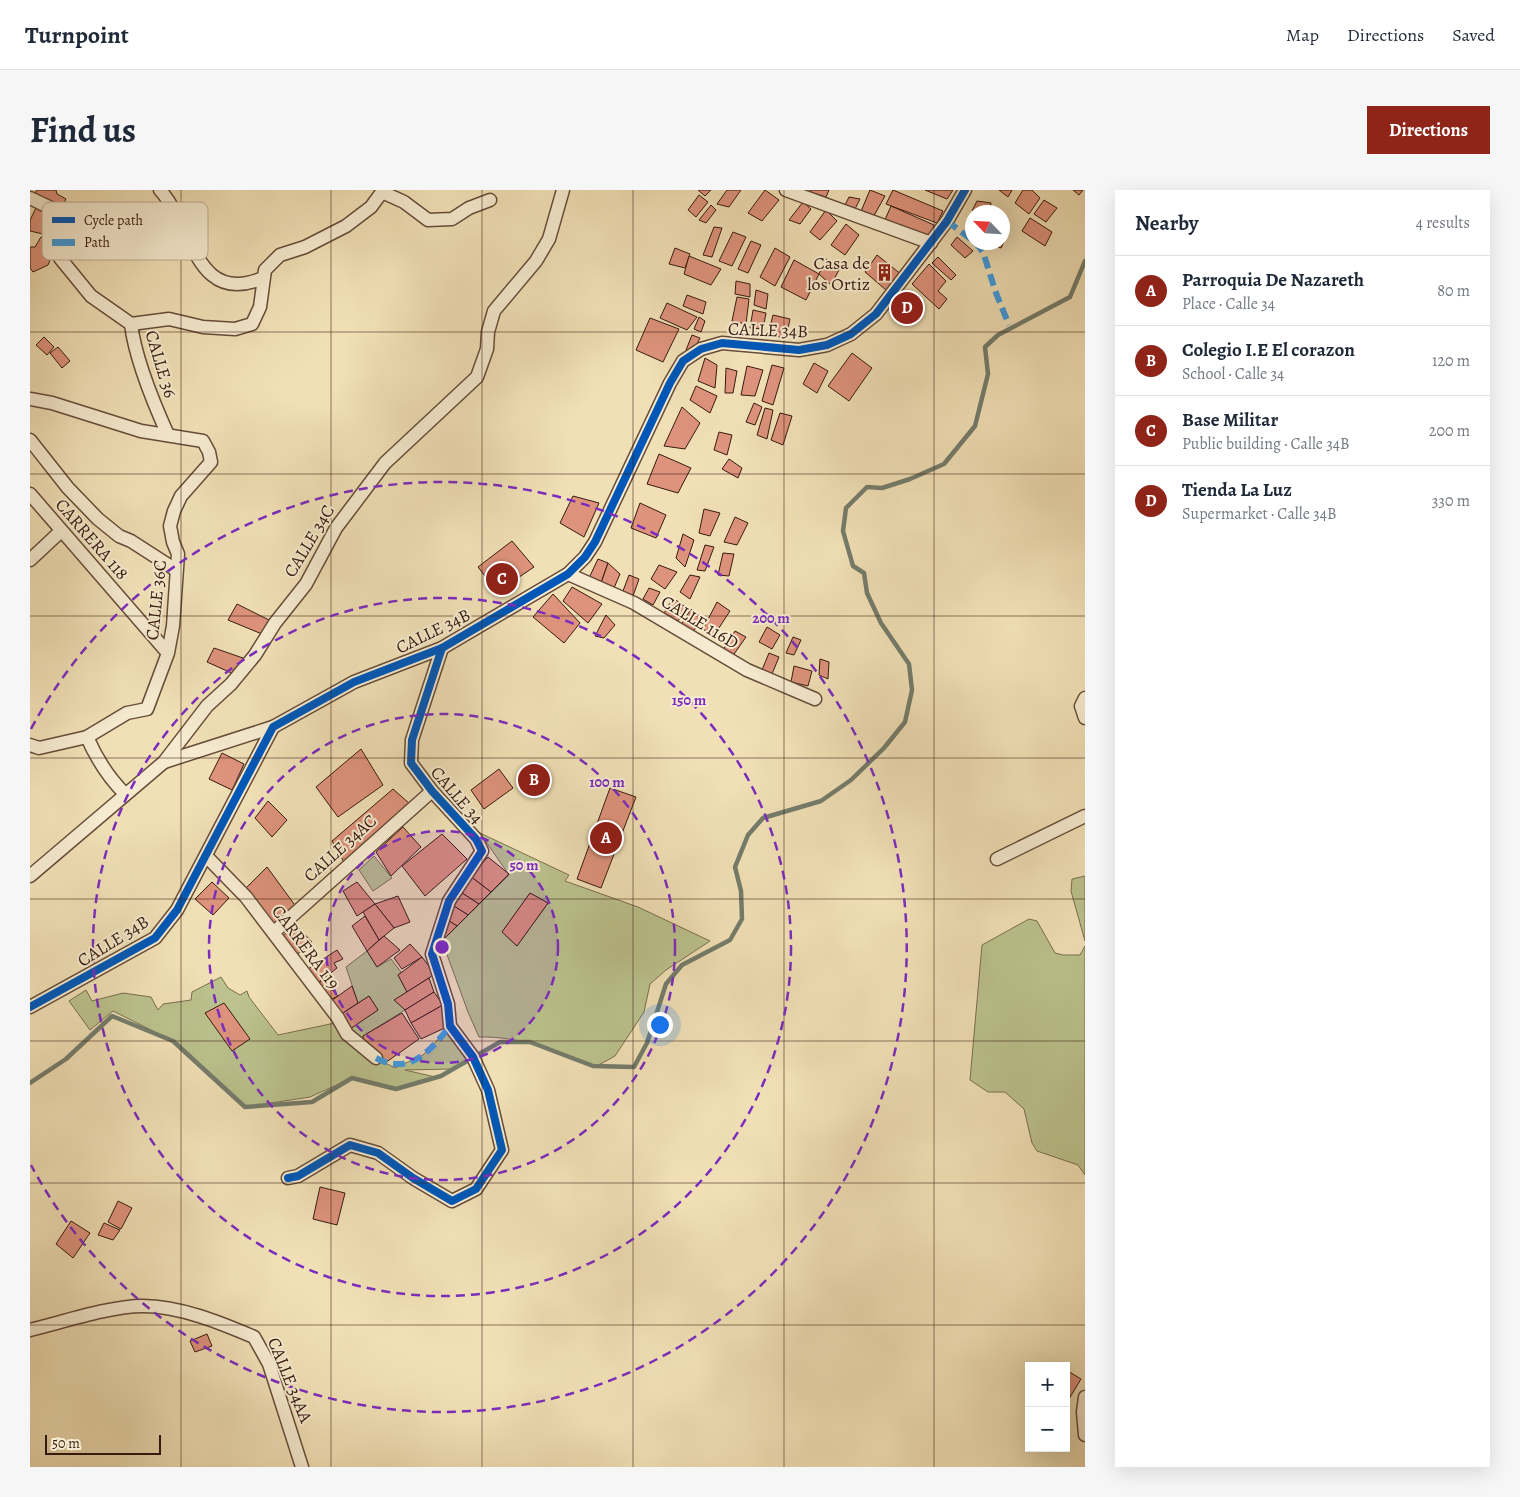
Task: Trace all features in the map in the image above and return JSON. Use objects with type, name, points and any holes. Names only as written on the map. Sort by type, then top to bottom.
[{"type":"street","points":[[160,190],[170,202]]},
{"type":"street","name":"CALLE 34C","points":[[30,876],[164,762],[207,706],[231,684],[255,655],[275,623],[306,584],[336,528],[385,463],[477,377],[487,349],[488,332],[494,311],[536,260],[549,239],[564,190]]},
{"type":"street","points":[[786,190],[931,243]]},
{"type":"street","name":"CALLE 34B","points":[[164,762],[273,727],[354,682],[442,648],[568,574],[585,557],[595,542],[670,383],[683,361],[702,348],[722,343],[799,350],[827,345],[843,338],[876,314],[931,243],[962,199],[965,190]]},
{"type":"street","name":"CALLE 36","points":[[168,435],[140,364],[133,340],[131,324],[169,319],[203,328],[235,329],[252,324],[260,307],[265,270],[280,255],[305,247],[346,226],[371,207],[379,191],[404,202],[428,220],[452,219],[469,208],[490,200]]},
{"type":"street","points":[[30,198],[42,204]]},
{"type":"street","points":[[62,260],[91,296],[131,324]]},
{"type":"street","points":[[198,260],[209,274],[227,284],[250,284],[263,278]]},
{"type":"street","points":[[30,399],[52,403],[141,431],[168,435]]},
{"type":"street","name":"CALLE 36C","points":[[30,746],[39,748],[87,738],[127,713],[147,709],[167,652],[173,626],[178,554],[173,542],[170,526],[181,496],[211,462],[210,452],[202,441],[168,435]]},
{"type":"street","points":[[30,440],[68,488],[98,519],[119,536],[132,541],[176,570]]},
{"type":"street","name":"CARRERA 118","points":[[30,494],[167,652]]},
{"type":"street","points":[[30,560],[61,531]]},
{"type":"street","name":"CALLE 116D","points":[[568,574],[634,603],[747,670],[815,700]]},
{"type":"street","name":"CALLE 34","points":[[288,1178],[298,1176],[350,1145],[378,1153],[413,1178],[452,1200],[476,1190],[502,1150],[488,1090],[473,1057],[449,1022],[448,1004],[432,954],[449,901],[482,851],[476,839],[432,791],[411,764],[412,740],[442,648]]},
{"type":"street","points":[[1085,698],[1081,706],[1085,718]]},
{"type":"street","name":"CALLE 34B","points":[[30,1007],[155,938],[177,910],[273,727]]},
{"type":"street","points":[[87,738],[105,771],[125,794]]},
{"type":"street","name":"CALLE 34AC","points":[[274,932],[432,791]]},
{"type":"street","points":[[997,859],[1085,816]]},
{"type":"street","name":"CARRERA 119","points":[[206,856],[246,896],[338,1018],[346,1034],[376,1058]]},
{"type":"street","name":"CALLE 34AA","points":[[30,1330],[97,1313],[143,1306],[188,1313],[254,1337],[269,1364],[302,1467]]},
{"type":"street","points":[[1085,1397],[1083,1412],[1085,1435]]},
{"type":"green space","points":[[480,833],[569,875],[565,881],[638,907],[710,941],[666,970],[650,984],[644,1012],[615,1056],[597,1066],[554,1050],[525,1042],[495,1037],[479,1037],[442,941],[509,875]],"holes":[[[530,893],[548,903],[517,946],[502,932]]]},
{"type":"green space","points":[[374,856],[392,878],[373,891],[359,870]]},
{"type":"green space","points":[[1085,876],[1085,941],[1071,891],[1072,879]]},
{"type":"green space","points":[[1029,919],[1037,921],[1055,953],[1080,955],[1085,946],[1085,1175],[1078,1165],[1037,1151],[1032,1143],[1024,1109],[1005,1092],[988,1092],[970,1080],[982,945]]},
{"type":"green space","points":[[367,951],[377,967],[391,959],[401,972],[398,975],[407,992],[395,1000],[405,1010],[363,1036],[364,1045],[350,1029],[378,1010],[369,996],[358,1003],[346,967]]},
{"type":"green space","points":[[221,977],[228,988],[240,995],[247,991],[249,997],[278,1035],[335,1023],[376,1058],[395,1068],[423,1055],[450,1027],[472,1057],[451,1069],[405,1070],[435,1077],[396,1089],[352,1078],[310,1097],[245,1107],[173,1041],[113,1011],[90,1030],[69,1001],[86,990],[92,1001],[123,993],[151,997],[158,1010],[163,1004],[191,1000],[192,992]]},
{"type":"building","points":[[37,190],[56,190],[57,194],[66,199],[64,202],[45,202],[33,196]]},
{"type":"building","points":[[698,190],[711,190],[705,196]]},
{"type":"building","points":[[727,190],[741,190],[729,207],[717,204]]},
{"type":"building","points":[[765,190],[779,200],[762,221],[748,213]]},
{"type":"building","points":[[810,190],[829,190],[826,197],[810,192]]},
{"type":"building","points":[[870,190],[885,196],[871,221],[859,216]]},
{"type":"building","points":[[893,190],[943,211],[937,223],[886,204]]},
{"type":"building","points":[[925,190],[953,190],[947,199]]},
{"type":"building","points":[[999,190],[1012,190],[1008,197]]},
{"type":"building","points":[[1023,190],[1032,190],[1040,198],[1029,214],[1015,203]]},
{"type":"building","points":[[1073,190],[1083,190],[1079,195]]},
{"type":"building","points":[[699,195],[708,202],[696,217],[688,210]]},
{"type":"building","points":[[849,197],[860,199],[855,209],[845,205]]},
{"type":"building","points":[[1044,200],[1057,208],[1046,222],[1034,214]]},
{"type":"building","points":[[977,201],[991,203],[991,205],[975,205]]},
{"type":"building","points":[[803,202],[811,209],[800,224],[789,220]]},
{"type":"building","points":[[711,205],[716,210],[706,223],[699,220]]},
{"type":"building","points":[[891,206],[934,225],[930,238],[884,222]]},
{"type":"building","points":[[36,208],[42,212],[42,234],[30,231],[30,220]]},
{"type":"building","points":[[826,210],[837,221],[820,240],[810,232]]},
{"type":"building","points":[[1030,218],[1052,232],[1045,246],[1022,231]]},
{"type":"building","points":[[846,224],[859,235],[845,255],[831,245]]},
{"type":"building","points":[[714,227],[722,228],[712,257],[703,255]]},
{"type":"building","points":[[733,232],[746,237],[732,266],[719,261]]},
{"type":"building","points":[[957,237],[965,244],[965,250],[973,251],[965,258],[951,245]]},
{"type":"building","points":[[42,238],[42,260],[50,260],[48,265],[33,272],[30,268],[30,247],[35,247]]},
{"type":"building","points":[[751,241],[761,245],[748,273],[738,269]]},
{"type":"building","points":[[675,248],[690,254],[685,268],[669,264]]},
{"type":"building","points":[[775,248],[790,257],[775,286],[760,277]]},
{"type":"building","name":"Casa de los Ortiz","points":[[877,255],[902,275],[886,290],[865,272]]},
{"type":"building","points":[[689,256],[721,269],[711,285],[684,274]]},
{"type":"building","points":[[938,257],[956,275],[951,280],[932,263]]},
{"type":"building","points":[[826,259],[840,268],[831,285],[819,274]]},
{"type":"building","points":[[794,260],[819,274],[806,300],[781,287]]},
{"type":"building","points":[[929,264],[946,281],[938,291],[947,299],[939,309],[912,284]]},
{"type":"building","points":[[736,281],[750,284],[750,297],[735,294]]},
{"type":"building","points":[[756,290],[768,294],[766,309],[754,305]]},
{"type":"building","points":[[687,295],[706,302],[703,314],[683,306]]},
{"type":"building","points":[[737,297],[749,299],[746,324],[732,321]]},
{"type":"building","points":[[667,303],[697,317],[687,330],[660,318]]},
{"type":"building","points":[[753,310],[766,313],[763,329],[750,328]]},
{"type":"building","points":[[773,315],[790,319],[786,338],[768,335]]},
{"type":"building","points":[[699,317],[705,321],[701,332],[694,329]]},
{"type":"building","points":[[650,318],[679,329],[663,362],[636,350]]},
{"type":"building","points":[[692,335],[700,338],[694,350],[686,350]]},
{"type":"building","points":[[44,337],[54,347],[47,355],[36,345]]},
{"type":"building","points":[[58,347],[70,361],[62,368],[50,353]]},
{"type":"building","points":[[852,353],[872,368],[849,401],[828,386]]},
{"type":"building","points":[[705,358],[717,365],[715,388],[698,381]]},
{"type":"building","points":[[814,363],[828,371],[817,393],[803,384]]},
{"type":"building","points":[[772,365],[784,368],[773,405],[762,401]]},
{"type":"building","points":[[747,366],[763,370],[755,396],[741,395]]},
{"type":"building","points":[[726,368],[737,371],[733,393],[725,393]]},
{"type":"building","points":[[696,386],[717,396],[710,413],[690,400]]},
{"type":"building","points":[[754,403],[762,407],[755,425],[746,422]]},
{"type":"building","points":[[682,407],[700,423],[685,449],[664,446]]},
{"type":"building","points":[[765,408],[773,410],[767,439],[757,435]]},
{"type":"building","points":[[780,413],[792,416],[783,445],[771,440]]},
{"type":"building","points":[[719,432],[732,435],[727,455],[714,450]]},
{"type":"building","points":[[659,454],[691,468],[678,493],[647,484]]},
{"type":"building","points":[[729,459],[742,468],[738,478],[722,469]]},
{"type":"building","points":[[573,496],[599,503],[584,537],[560,523]]},
{"type":"building","points":[[640,503],[666,515],[656,538],[631,528]]},
{"type":"building","points":[[704,509],[720,513],[710,536],[699,533]]},
{"type":"building","points":[[735,517],[748,523],[737,545],[724,542]]},
{"type":"building","points":[[683,534],[694,540],[685,567],[676,558]]},
{"type":"building","points":[[512,541],[534,567],[497,592],[478,567]]},
{"type":"building","points":[[705,545],[714,547],[705,571],[697,570]]},
{"type":"building","points":[[723,553],[734,554],[729,576],[718,575]]},
{"type":"building","points":[[598,559],[608,563],[601,583],[589,578]]},
{"type":"building","points":[[608,563],[620,574],[614,588],[601,583]]},
{"type":"building","points":[[659,565],[677,572],[665,589],[651,579]]},
{"type":"building","points":[[629,575],[639,579],[633,596],[623,591]]},
{"type":"building","points":[[690,575],[700,577],[690,599],[680,592]]},
{"type":"building","points":[[572,587],[602,604],[588,623],[563,601]]},
{"type":"building","points":[[649,588],[660,592],[653,605],[643,599]]},
{"type":"building","points":[[553,594],[580,623],[564,643],[533,617]]},
{"type":"building","points":[[673,598],[687,608],[678,621],[664,613]]},
{"type":"building","points":[[717,602],[730,611],[713,637],[703,629]]},
{"type":"building","points":[[237,604],[269,620],[262,634],[228,620]]},
{"type":"building","points":[[691,609],[702,618],[693,632],[681,625]]},
{"type":"building","points":[[606,615],[615,625],[604,638],[595,636]]},
{"type":"building","points":[[767,627],[780,635],[772,649],[759,642]]},
{"type":"building","points":[[735,631],[746,637],[732,657],[723,650]]},
{"type":"building","points":[[793,637],[801,640],[794,655],[786,653]]},
{"type":"building","points":[[214,648],[243,658],[236,675],[207,662]]},
{"type":"building","points":[[769,653],[779,657],[772,674],[762,670]]},
{"type":"building","points":[[820,659],[829,662],[828,679],[819,675]]},
{"type":"building","points":[[794,666],[812,671],[808,686],[791,682]]},
{"type":"building","points":[[361,749],[383,785],[338,817],[316,787]]},
{"type":"building","points":[[222,753],[244,764],[232,790],[209,779]]},
{"type":"building","points":[[499,769],[513,788],[484,809],[471,790]]},
{"type":"building","points":[[610,788],[636,797],[601,888],[577,879]]},
{"type":"building","points":[[393,789],[410,804],[344,862],[332,841]]},
{"type":"building","points":[[268,801],[287,820],[272,837],[255,818]]},
{"type":"building","points":[[403,827],[421,847],[391,876],[376,852]]},
{"type":"building","points":[[442,834],[467,859],[425,896],[402,866]]},
{"type":"building","points":[[488,857],[509,874],[491,892],[470,876]]},
{"type":"building","points":[[267,867],[297,908],[274,929],[245,889]]},
{"type":"building","points":[[470,876],[491,892],[479,904],[459,891]]},
{"type":"building","points":[[212,882],[229,898],[213,915],[195,899]]},
{"type":"building","points":[[357,882],[375,904],[357,916],[343,891]]},
{"type":"building","points":[[459,891],[479,904],[468,915],[451,904]]},
{"type":"building","points":[[530,893],[548,903],[517,946],[502,932]]},
{"type":"building","points":[[398,896],[410,922],[394,928],[375,904]]},
{"type":"building","points":[[375,904],[394,928],[379,940],[363,912]]},
{"type":"building","points":[[454,906],[468,915],[457,926],[446,919]]},
{"type":"building","points":[[365,916],[379,940],[367,951],[352,926]]},
{"type":"building","points":[[446,919],[457,926],[442,941]]},
{"type":"building","points":[[296,925],[312,942],[294,957],[281,937]]},
{"type":"building","points":[[384,936],[400,950],[377,967],[367,951]]},
{"type":"building","points":[[410,944],[422,957],[402,969],[394,958]]},
{"type":"building","points":[[337,950],[343,959],[334,963],[337,968],[314,986],[308,969]]},
{"type":"building","points":[[422,957],[435,974],[407,992],[398,975]]},
{"type":"building","points":[[429,978],[434,992],[405,1010],[394,1000]]},
{"type":"building","points":[[323,980],[338,996],[326,1002],[314,986]]},
{"type":"building","points":[[352,986],[358,1003],[340,1015],[331,1001]]},
{"type":"building","points":[[434,992],[443,1005],[411,1023],[405,1010]]},
{"type":"building","points":[[369,996],[378,1010],[350,1029],[340,1015]]},
{"type":"building","points":[[224,1003],[250,1039],[232,1051],[205,1013]]},
{"type":"building","points":[[443,1005],[449,1026],[421,1039],[411,1023]]},
{"type":"building","points":[[402,1013],[419,1039],[385,1063],[364,1045],[363,1036]]},
{"type":"building","points":[[320,1187],[345,1193],[337,1225],[313,1219]]},
{"type":"building","points":[[118,1201],[132,1208],[121,1229],[108,1222]]},
{"type":"building","points":[[71,1221],[90,1233],[73,1258],[56,1244]]},
{"type":"building","points":[[104,1223],[120,1230],[113,1240],[98,1235]]},
{"type":"building","points":[[207,1334],[212,1346],[195,1352],[190,1341]]},
{"type":"building","points":[[1070,1372],[1081,1379],[1070,1397]]},
{"type":"waterway","points":[[30,1083],[66,1059],[112,1016],[173,1041],[245,1107],[312,1102],[352,1078],[396,1089],[441,1076],[500,1042],[530,1042],[593,1066],[634,1067],[647,1043],[666,984],[682,965],[730,940],[742,919],[741,891],[735,867],[748,835],[763,818],[821,801],[851,780],[884,748],[905,722],[912,690],[909,664],[881,623],[867,593],[864,573],[853,566],[843,531],[846,508],[867,487],[882,488],[910,479],[944,464],[975,426],[988,374],[985,347],[998,335],[1070,297],[1085,261]]},
{"type":"marked path","points":[[947,221],[965,235]]},
{"type":"marked path","points":[[981,250],[1009,325]]},
{"type":"marked path","points":[[376,1058],[388,1063],[399,1064],[409,1062],[427,1052],[450,1026]]},
{"type":"cycle path","points":[[30,1007],[155,938],[177,910],[273,727],[354,682],[442,648],[568,574],[585,557],[595,542],[670,383],[683,361],[701,349],[722,343],[799,350],[827,345],[851,334],[876,314],[947,221],[965,190]]},
{"type":"cycle path","points":[[288,1178],[298,1176],[350,1145],[378,1153],[413,1178],[452,1201],[476,1189],[502,1150],[488,1090],[473,1057],[450,1026],[448,1004],[432,954],[449,901],[482,851],[476,839],[432,791],[411,763],[412,740],[442,648]]},
{"type":"place","name":"Casa de los Ortiz","points":[[884,273]]},
{"type":"place","name":"Tienda La Luz","points":[[907,308]]},
{"type":"place","name":"Base Militar","points":[[502,579]]},
{"type":"place","name":"Colegio I.E El corazon","points":[[534,780]]},
{"type":"place","name":"Parroquia De Nazareth","points":[[606,838]]}]
